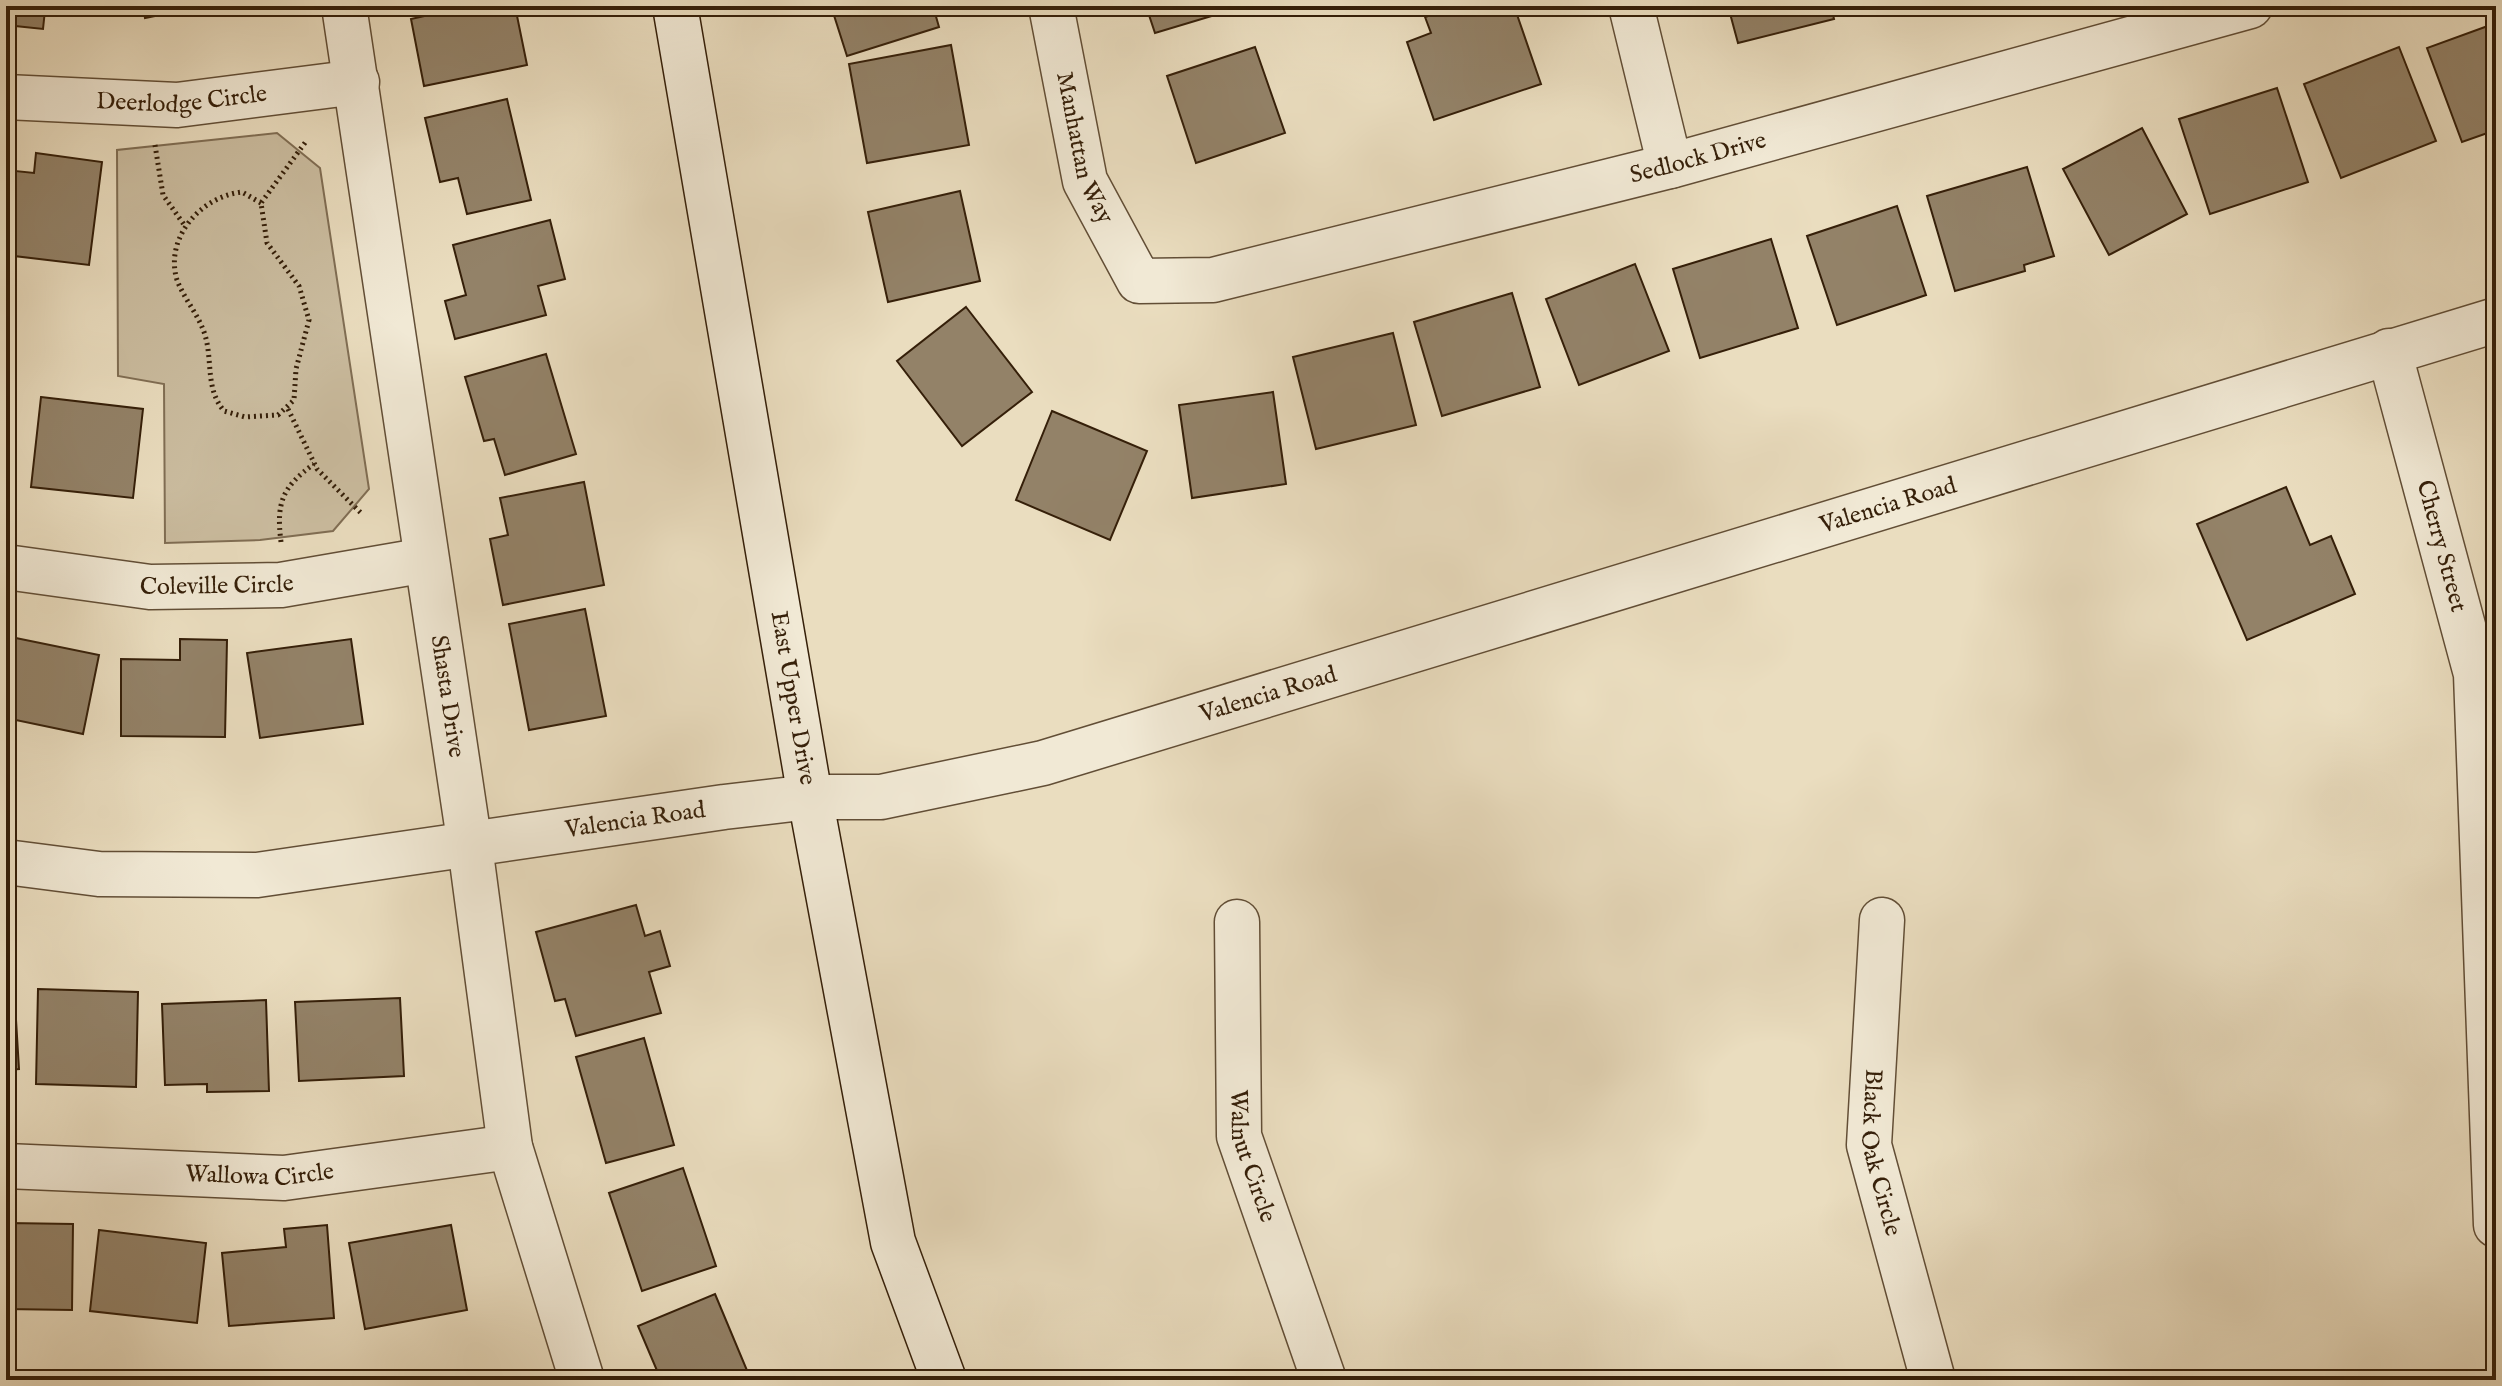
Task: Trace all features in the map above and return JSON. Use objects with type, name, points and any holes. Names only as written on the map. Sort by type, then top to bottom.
[{"type":"street","name":"Shasta Drive","points":[[344,6],[470,846],[510,1147],[582,1380]]},
{"type":"street","name":"East Upper Drive","points":[[675,6],[810,797],[893,1242],[944,1380]]},
{"type":"street","name":"Manhattan Way","points":[[1051,6],[1085,181],[1139,281]]},
{"type":"street","points":[[1631,6],[1670,166]]},
{"type":"street","name":"Sedlock Drive","points":[[1139,281],[1213,280],[1670,166],[2249,6]]},
{"type":"street","name":"Deerlodge Circle","points":[[6,97],[177,105],[357,82]]},
{"type":"street","name":"Valencia Road","points":[[6,862],[99,874],[257,875],[724,807],[810,797],[881,797],[1043,763],[2496,320]]},
{"type":"street","name":"Cherry Street","points":[[2389,351],[2486,672],[2496,1225]]},
{"type":"street","name":"Coleville Circle","points":[[6,567],[150,587],[281,585],[426,560]]},
{"type":"street","name":"Black Oak Circle","points":[[1882,920],[1869,1145],[1933,1380]]},
{"type":"street","name":"Walnut Circle","points":[[1237,922],[1239,1136],[1324,1380]]},
{"type":"street","name":"Wallowa Circle","points":[[6,1166],[284,1178],[510,1147]]},
{"type":"path","points":[[261,203],[242,192],[227,193],[203,208],[185,226],[176,252],[177,279],[205,333],[211,383],[217,403],[233,416],[278,415],[288,409],[294,400],[296,369],[309,320],[299,286],[267,243],[261,203],[307,140]]},
{"type":"path","points":[[155,144],[163,195],[185,226]]},
{"type":"path","points":[[288,409],[314,464],[328,483],[362,514]]},
{"type":"path","points":[[281,543],[280,512],[286,488],[314,464]]},
{"type":"shaded area","points":[[277,133],[320,168],[369,489],[333,531],[260,540],[165,543],[164,384],[118,376],[117,150]]},
{"type":"building","points":[[6,6],[94,6],[93,15],[45,10],[43,29],[6,25]]},
{"type":"building","points":[[143,6],[204,6],[145,18]]},
{"type":"building","points":[[427,6],[515,6],[527,65],[424,86],[411,19],[429,15]]},
{"type":"building","points":[[831,6],[933,6],[939,27],[847,56]]},
{"type":"building","points":[[1146,6],[1245,6],[1155,33]]},
{"type":"building","points":[[1459,6],[1514,6],[1541,84],[1434,120],[1407,42],[1431,33],[1425,17]]},
{"type":"building","points":[[1728,6],[1831,6],[1834,19],[1738,43]]},
{"type":"building","points":[[2496,23],[2496,130],[2462,142],[2427,48]]},
{"type":"building","points":[[951,45],[969,145],[867,163],[849,64]]},
{"type":"building","points":[[1255,47],[1285,133],[1196,163],[1167,76]]},
{"type":"building","points":[[2399,47],[2436,141],[2341,178],[2304,84]]},
{"type":"building","points":[[2277,88],[2308,182],[2210,214],[2179,119]]},
{"type":"building","points":[[507,99],[531,200],[467,214],[458,178],[440,182],[425,118]]},
{"type":"building","points":[[2142,128],[2187,214],[2109,255],[2063,169]]},
{"type":"building","points":[[36,153],[102,162],[89,265],[6,255],[6,170],[34,173]]},
{"type":"building","points":[[2027,167],[2054,256],[2024,265],[2025,271],[1955,291],[1927,196]]},
{"type":"building","points":[[960,191],[980,281],[888,302],[868,212]]},
{"type":"building","points":[[1897,206],[1926,295],[1837,325],[1807,236]]},
{"type":"building","points":[[550,220],[565,279],[538,286],[546,315],[455,339],[445,301],[466,295],[453,245]]},
{"type":"building","points":[[1771,239],[1798,328],[1700,358],[1673,269]]},
{"type":"building","points":[[1635,264],[1669,351],[1579,385],[1546,299]]},
{"type":"building","points":[[1512,293],[1540,387],[1442,416],[1414,322]]},
{"type":"building","points":[[966,307],[1032,392],[962,446],[897,361]]},
{"type":"building","points":[[1393,333],[1416,425],[1316,449],[1293,357]]},
{"type":"building","points":[[546,354],[576,454],[505,475],[494,439],[484,441],[465,377]]},
{"type":"building","points":[[1273,392],[1286,484],[1192,498],[1179,405]]},
{"type":"building","points":[[41,397],[143,409],[133,498],[31,487]]},
{"type":"building","points":[[6,399],[14,399],[6,475]]},
{"type":"building","points":[[1052,411],[1147,451],[1110,540],[1016,500]]},
{"type":"building","points":[[584,482],[604,585],[503,605],[490,539],[508,535],[500,498]]},
{"type":"building","points":[[2286,487],[2310,545],[2331,536],[2355,594],[2247,640],[2197,524]]},
{"type":"building","points":[[585,609],[606,716],[529,730],[509,624]]},
{"type":"building","points":[[6,636],[99,655],[83,734],[6,718]]},
{"type":"building","points":[[180,639],[227,640],[225,737],[121,736],[121,659],[180,660]]},
{"type":"building","points":[[351,639],[363,724],[260,738],[247,653]]},
{"type":"building","points":[[636,905],[645,936],[660,931],[670,966],[649,972],[661,1013],[576,1036],[565,999],[555,1001],[536,932]]},
{"type":"building","points":[[6,987],[14,987],[19,1069],[6,1070]]},
{"type":"building","points":[[38,989],[138,992],[136,1087],[36,1084]]},
{"type":"building","points":[[400,998],[404,1076],[299,1081],[295,1002]]},
{"type":"building","points":[[266,1000],[269,1091],[207,1092],[207,1084],[165,1085],[162,1004]]},
{"type":"building","points":[[644,1038],[674,1145],[606,1163],[576,1057]]},
{"type":"building","points":[[683,1168],[716,1266],[642,1291],[609,1193]]},
{"type":"building","points":[[8,1223],[73,1224],[72,1310],[6,1309]]},
{"type":"building","points":[[327,1225],[334,1318],[229,1326],[222,1253],[286,1247],[284,1229]]},
{"type":"building","points":[[451,1225],[467,1310],[365,1329],[349,1243]]},
{"type":"building","points":[[99,1230],[206,1243],[197,1323],[90,1311]]},
{"type":"building","points":[[715,1294],[751,1380],[661,1380],[638,1326]]}]
